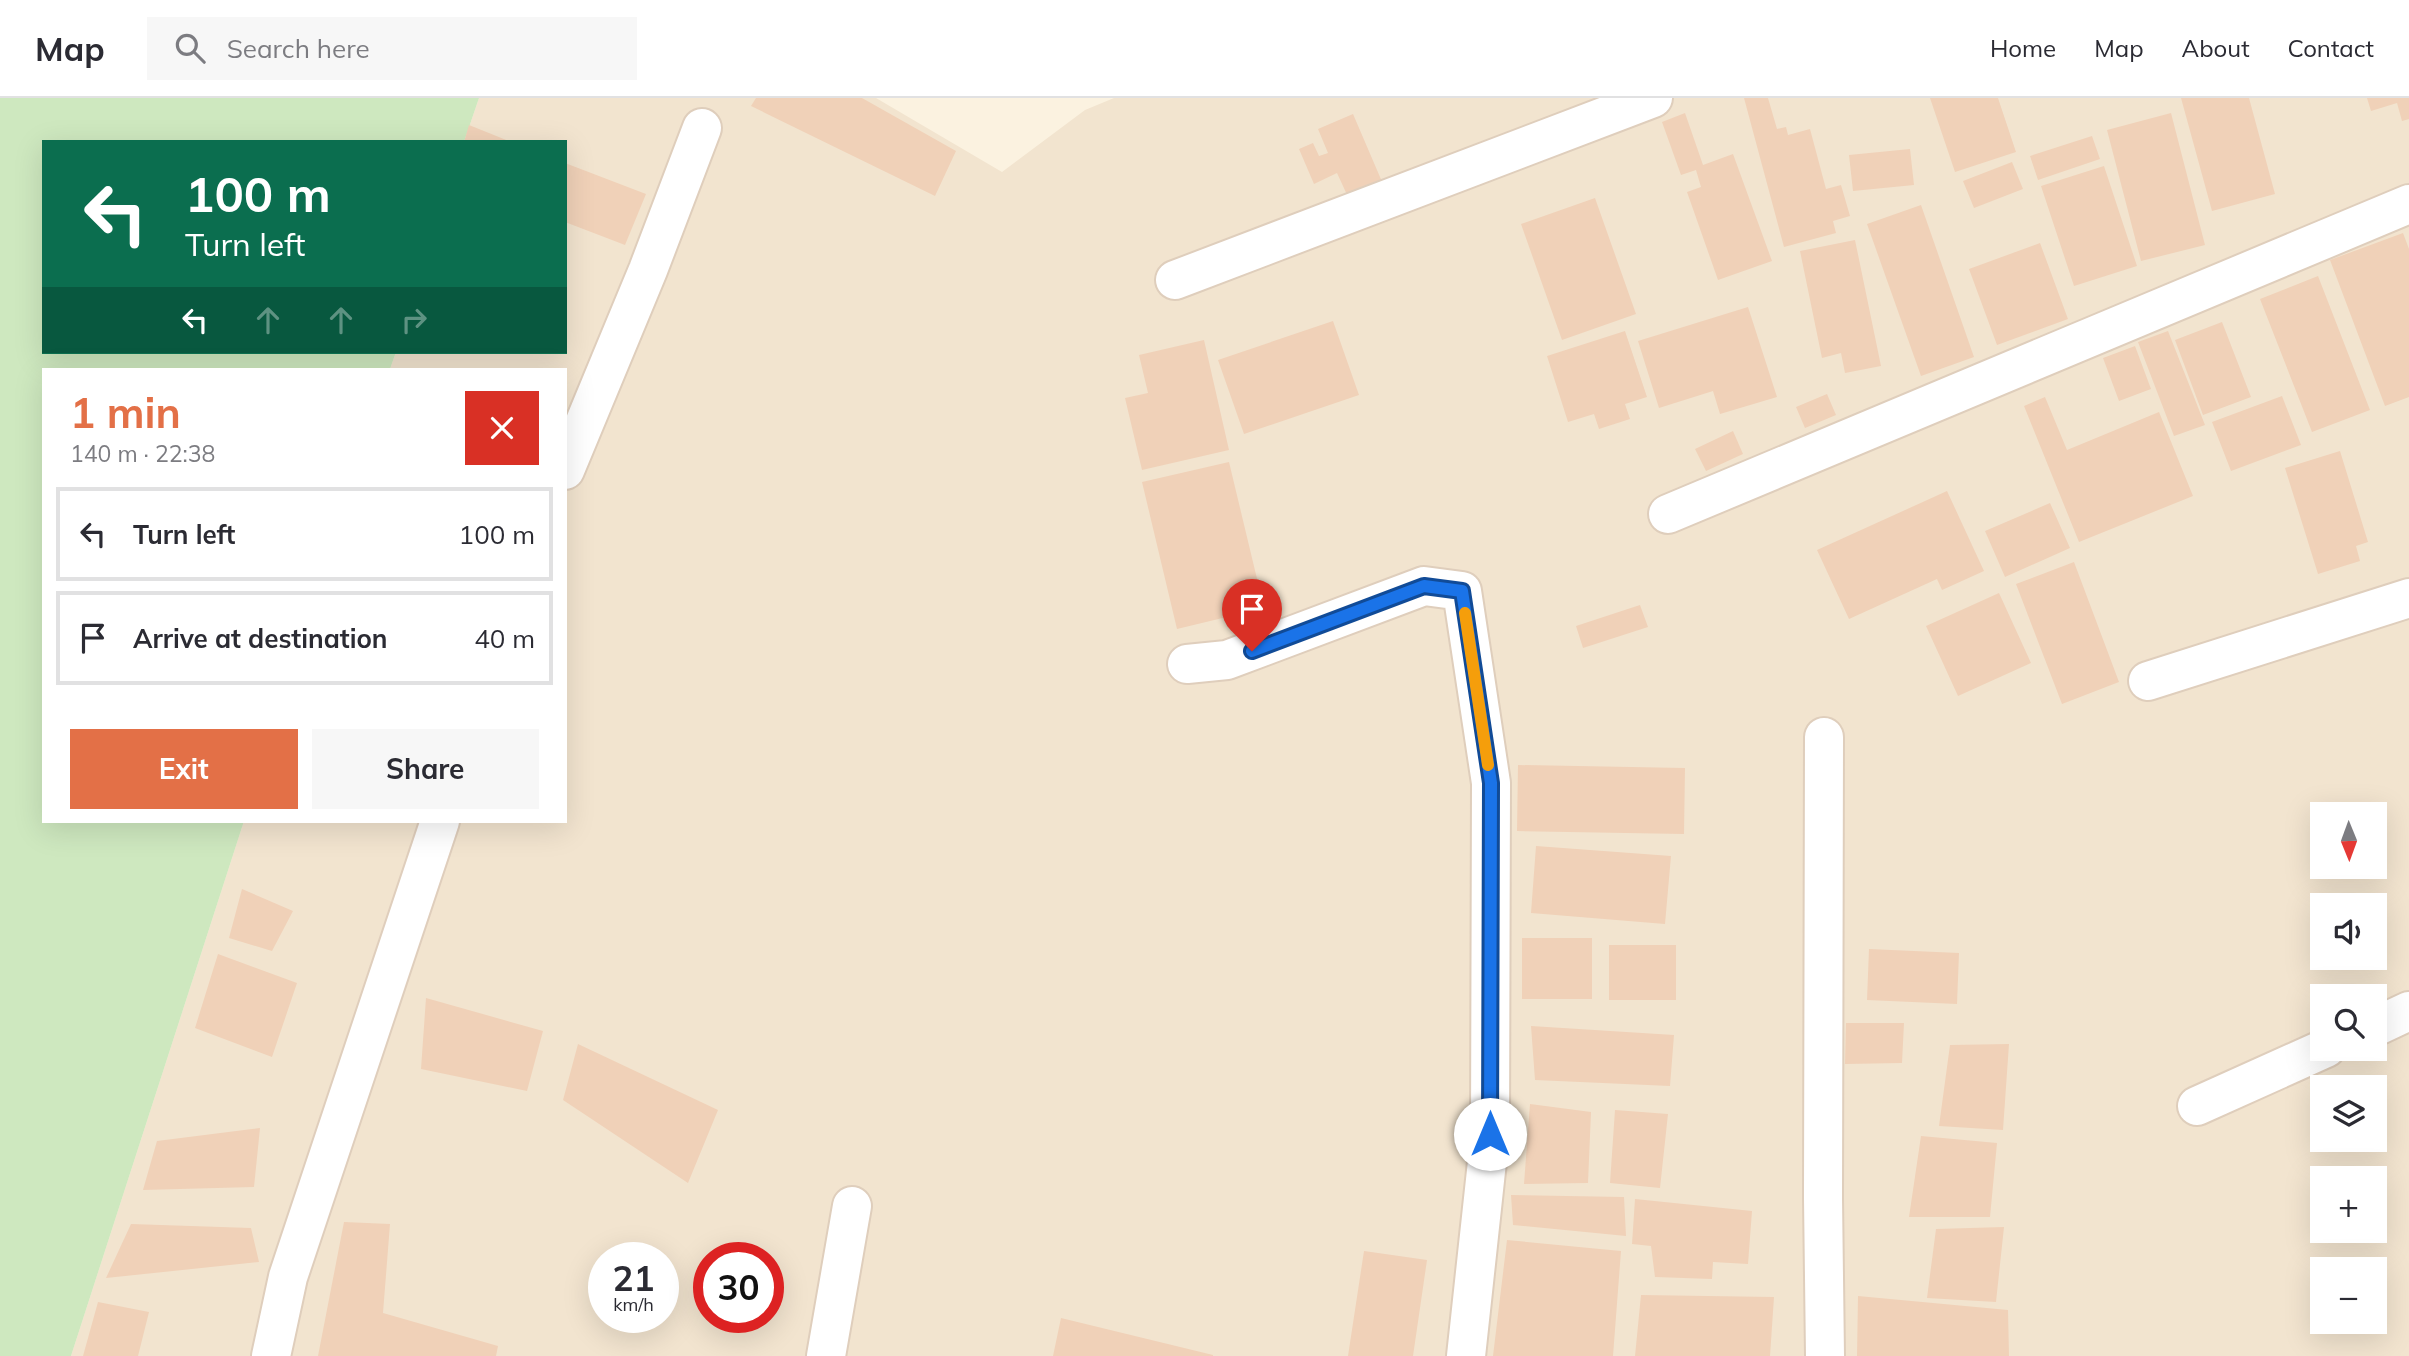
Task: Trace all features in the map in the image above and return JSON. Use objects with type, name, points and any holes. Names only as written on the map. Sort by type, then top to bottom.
[{"type":"street","points":[[1175,281],[1653,98]]},
{"type":"street","points":[[567,465],[648,270],[702,128]]},
{"type":"street","points":[[1668,514],[2409,204]]},
{"type":"street","points":[[1187,664],[1227,660],[1424,586],[1462,591],[1491,783],[1490,1134],[1466,1356]]},
{"type":"street","points":[[2148,681],[2409,598]]},
{"type":"street","points":[[1824,737],[1825,1356]]},
{"type":"street","points":[[271,1356],[288,1277],[439,823]]},
{"type":"street","points":[[2387,1021],[2409,1011]]},
{"type":"street","points":[[2197,1106],[2310,1055]]},
{"type":"street","points":[[826,1356],[852,1206]]},
{"type":"shaded area","points":[[479,98],[876,98],[1002,172],[1085,110],[1114,98],[2409,98],[2409,1356],[71,1356],[243,823],[567,823],[567,368],[390,368],[395,354],[567,354],[567,140],[465,140]]},
{"type":"green space","points":[[0,98],[479,98],[465,140],[42,140],[42,354],[395,354],[390,368],[42,368],[42,823],[243,823],[71,1356],[0,1356]]},
{"type":"building","points":[[756,98],[862,98],[956,151],[935,196],[751,106]]},
{"type":"building","points":[[1744,98],[1768,98],[1777,129],[1786,127],[1788,135],[1810,129],[1826,189],[1841,185],[1850,216],[1833,221],[1836,233],[1784,247]]},
{"type":"building","points":[[1930,98],[1998,98],[2016,152],[1955,172]]},
{"type":"building","points":[[2181,98],[2249,98],[2275,194],[2212,211]]},
{"type":"building","points":[[2367,98],[2409,98],[2409,119],[2402,121],[2397,103],[2371,111]]},
{"type":"building","points":[[1685,113],[1703,165],[1733,154],[1772,261],[1718,280],[1687,192],[1701,187],[1696,170],[1681,175],[1662,122]]},
{"type":"building","points":[[2171,113],[2205,245],[2141,261],[2107,130]]},
{"type":"building","points":[[1353,114],[1383,184],[1349,199],[1337,173],[1314,184],[1299,149],[1313,143],[1319,156],[1328,153],[1318,129]]},
{"type":"building","points":[[469,125],[506,140],[465,140]]},
{"type":"building","points":[[2092,136],[2100,159],[2038,180],[2030,156]]},
{"type":"building","points":[[1910,149],[1914,185],[1853,191],[1849,155]]},
{"type":"building","points":[[2012,162],[2023,189],[1974,208],[1963,181]]},
{"type":"building","points":[[567,164],[646,194],[625,245],[567,223]]},
{"type":"building","points":[[2104,166],[2137,266],[2074,286],[2041,186]]},
{"type":"building","points":[[1595,198],[1636,314],[1562,340],[1521,224]]},
{"type":"building","points":[[1921,205],[1974,357],[1921,376],[1867,224]]},
{"type":"building","points":[[2403,233],[2409,249],[2409,397],[2385,406],[2330,260]]},
{"type":"building","points":[[1855,240],[1881,366],[1845,373],[1841,353],[1822,358],[1800,251]]},
{"type":"building","points":[[2040,243],[2068,319],[1997,345],[1969,269]]},
{"type":"building","points":[[2318,276],[2370,410],[2312,432],[2260,299]]},
{"type":"building","points":[[1748,307],[1777,397],[1720,414],[1713,391],[1659,408],[1638,341]]},
{"type":"building","points":[[1333,321],[1359,395],[1244,434],[1218,360]]},
{"type":"building","points":[[2222,322],[2251,397],[2203,415],[2175,340]]},
{"type":"building","points":[[1625,331],[1647,397],[1625,404],[1630,419],[1599,429],[1594,414],[1568,422],[1547,356]]},
{"type":"building","points":[[2168,331],[2205,425],[2174,436],[2138,342]]},
{"type":"building","points":[[1204,340],[1229,450],[1142,470],[1125,398],[1148,393],[1139,355]]},
{"type":"building","points":[[2135,346],[2151,389],[2119,401],[2103,358]]},
{"type":"building","points":[[1827,394],[1836,415],[1805,428],[1796,407]]},
{"type":"building","points":[[2282,396],[2301,445],[2231,471],[2212,422]]},
{"type":"building","points":[[2045,397],[2067,450],[2159,412],[2193,496],[2079,542],[2024,406]]},
{"type":"building","points":[[1733,431],[1743,454],[1706,471],[1695,449]]},
{"type":"building","points":[[2340,451],[2368,542],[2356,546],[2360,561],[2318,574],[2285,468]]},
{"type":"building","points":[[1229,462],[1264,608],[1177,629],[1142,482]]},
{"type":"building","points":[[1947,491],[1984,571],[1942,590],[1937,579],[1849,619],[1817,550]]},
{"type":"building","points":[[2050,503],[2070,548],[2005,577],[1985,531]]},
{"type":"building","points":[[2074,562],[2119,682],[2062,704],[2016,584]]},
{"type":"building","points":[[1999,593],[2031,663],[1958,696],[1926,626]]},
{"type":"building","points":[[1640,605],[1648,627],[1583,648],[1576,626]]},
{"type":"building","points":[[1518,765],[1685,768],[1684,834],[1517,831]]},
{"type":"building","points":[[1536,846],[1671,856],[1665,924],[1531,913]]},
{"type":"building","points":[[242,889],[293,911],[272,951],[229,938]]},
{"type":"building","points":[[1522,938],[1592,938],[1592,999],[1522,999]]},
{"type":"building","points":[[1609,945],[1676,945],[1676,1000],[1609,1000]]},
{"type":"building","points":[[1869,949],[1959,953],[1957,1004],[1867,1000]]},
{"type":"building","points":[[218,954],[297,983],[272,1057],[195,1028]]},
{"type":"building","points":[[426,998],[543,1031],[527,1091],[421,1069]]},
{"type":"building","points":[[1846,1023],[1904,1023],[1902,1063],[1845,1064]]},
{"type":"building","points":[[1531,1026],[1674,1035],[1670,1086],[1535,1080]]},
{"type":"building","points":[[578,1044],[718,1110],[688,1183],[563,1100]]},
{"type":"building","points":[[2009,1044],[2003,1130],[1939,1126],[1950,1045]]},
{"type":"building","points":[[1530,1104],[1591,1112],[1588,1183],[1524,1184]]},
{"type":"building","points":[[1615,1110],[1668,1114],[1660,1188],[1610,1183]]},
{"type":"building","points":[[260,1128],[254,1187],[143,1190],[157,1141]]},
{"type":"building","points":[[1921,1136],[1997,1143],[1990,1217],[1909,1217]]},
{"type":"building","points":[[1511,1195],[1624,1197],[1626,1236],[1513,1225]]},
{"type":"building","points":[[1635,1199],[1752,1211],[1748,1264],[1713,1262],[1712,1279],[1655,1277],[1651,1246],[1632,1244]]},
{"type":"building","points":[[344,1222],[390,1224],[383,1313],[498,1346],[496,1356],[318,1356]]},
{"type":"building","points":[[131,1224],[251,1228],[259,1262],[106,1278]]},
{"type":"building","points":[[2004,1227],[1996,1302],[1927,1298],[1936,1229]]},
{"type":"building","points":[[1507,1240],[1621,1251],[1613,1356],[1493,1356]]},
{"type":"building","points":[[1364,1251],[1427,1260],[1413,1356],[1348,1356]]},
{"type":"building","points":[[1641,1295],[1774,1297],[1770,1356],[1635,1356]]},
{"type":"building","points":[[1858,1296],[2008,1310],[2009,1356],[1857,1356]]},
{"type":"building","points":[[98,1302],[149,1312],[138,1356],[83,1356]]},
{"type":"building","points":[[1061,1318],[1213,1355],[1213,1356],[1053,1356]]},
{"type":"slow traffic","points":[[1465,613],[1488,765]]},
{"type":"route","points":[[1252,651],[1424,586],[1462,591],[1491,783],[1490,1134]]}]
